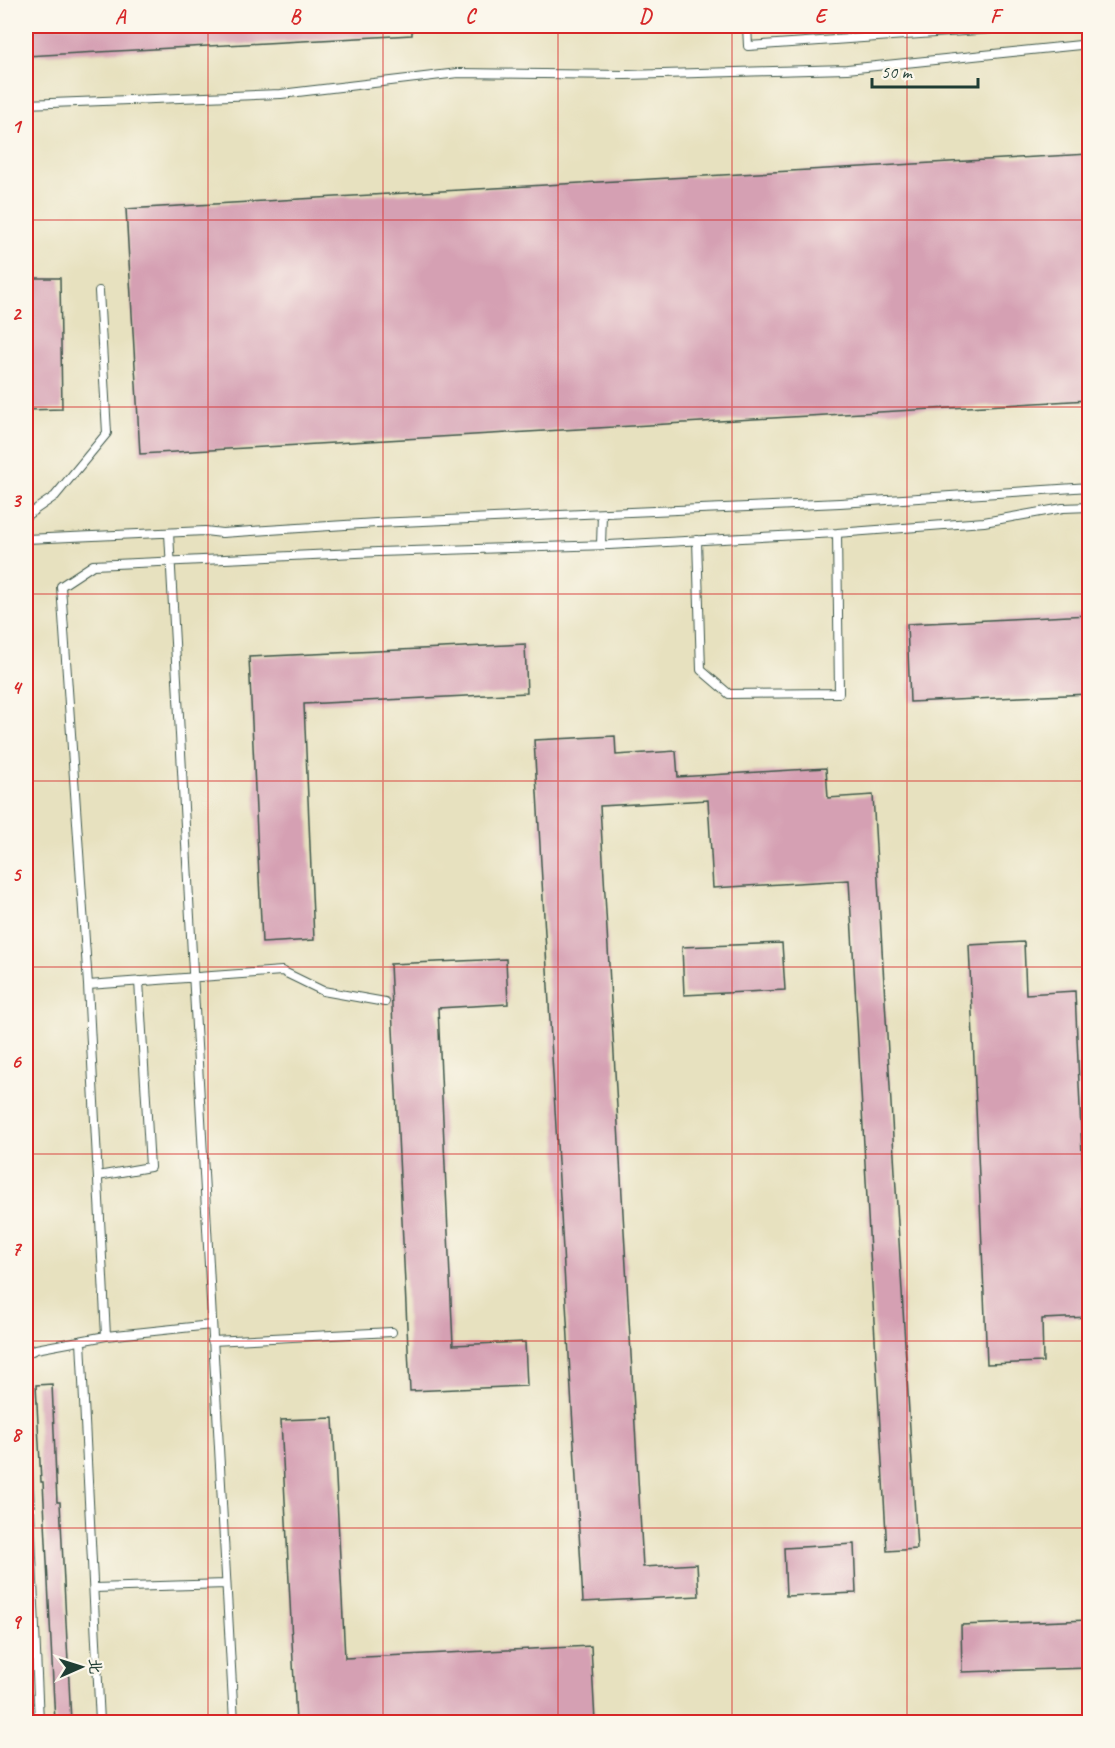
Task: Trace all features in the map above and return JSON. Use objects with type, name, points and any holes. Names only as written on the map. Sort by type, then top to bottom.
[{"type":"lane","points":[[747,26],[748,46],[1036,26]]},
{"type":"lane","points":[[26,104],[281,94],[458,73],[626,75],[847,69],[1089,44]]},
{"type":"lane","points":[[26,516],[55,496],[107,432],[99,291]]},
{"type":"lane","points":[[26,539],[222,533],[376,523],[602,514],[1089,487]]},
{"type":"lane","points":[[106,1336],[88,985],[61,586],[93,565],[169,564],[378,552],[601,545],[837,533],[984,522],[1063,508],[1089,507]]},
{"type":"lane","points":[[601,545],[602,514]]},
{"type":"lane","points":[[169,533],[234,1722]]},
{"type":"lane","points":[[697,540],[701,670],[729,694],[839,693],[837,533]]},
{"type":"lane","points":[[88,985],[282,971],[323,991],[386,1002]]},
{"type":"lane","points":[[98,1176],[150,1167],[139,981]]},
{"type":"lane","points":[[26,1354],[36,1349],[106,1336],[211,1325]]},
{"type":"lane","points":[[212,1341],[392,1332]]},
{"type":"lane","points":[[81,1341],[100,1722]]},
{"type":"lane","points":[[26,1417],[39,1722]]},
{"type":"lane","points":[[94,1588],[226,1584]]},
{"type":"building","points":[[26,26],[412,26],[412,35],[26,56]]},
{"type":"building","points":[[1089,154],[1089,400],[140,454],[126,209]]},
{"type":"building","points":[[26,278],[60,278],[62,409],[26,410]]},
{"type":"building","points":[[1089,615],[1089,694],[910,702],[907,624]]},
{"type":"building","points":[[525,644],[527,693],[304,704],[314,940],[262,943],[249,657]]},
{"type":"building","points":[[615,736],[616,755],[676,751],[678,777],[826,768],[828,798],[873,795],[917,1549],[887,1551],[849,880],[713,888],[708,800],[600,806],[643,1567],[697,1564],[699,1596],[583,1602],[534,740]]},
{"type":"building","points":[[1024,942],[1026,994],[1075,991],[1089,1317],[1042,1319],[1043,1362],[987,1364],[969,945]]},
{"type":"building","points":[[782,943],[785,990],[684,995],[682,947]]},
{"type":"building","points":[[506,959],[508,1004],[438,1008],[453,1345],[525,1342],[527,1386],[410,1391],[390,964]]},
{"type":"building","points":[[52,1384],[71,1722],[55,1722],[43,1482],[41,1482],[36,1385]]},
{"type":"building","points":[[333,1418],[345,1658],[591,1646],[595,1722],[296,1722],[281,1420]]},
{"type":"building","points":[[854,1544],[856,1593],[786,1596],[784,1548]]},
{"type":"building","points":[[1089,1620],[1089,1668],[962,1672],[961,1625]]}]
